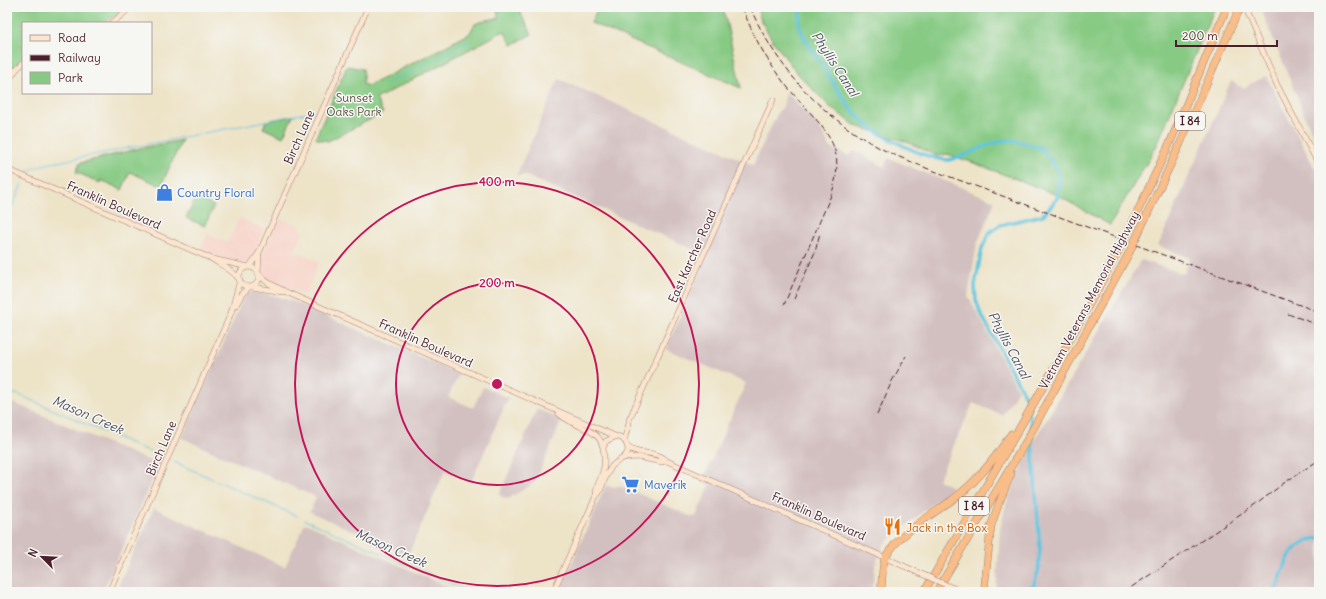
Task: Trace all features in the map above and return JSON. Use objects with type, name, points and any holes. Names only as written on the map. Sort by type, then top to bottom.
[{"type":"highway","name":"Vietnam Veterans Memorial Highway","points":[[1023,417],[1061,356],[1128,232],[1172,138],[1226,7]]},
{"type":"highway","name":"Vietnam Veterans Memorial Highway","points":[[936,592],[1028,438],[1129,253],[1180,144],[1240,7]]},
{"type":"highway","points":[[882,592],[885,557],[904,536],[919,523],[972,484],[988,466],[1023,417]]},
{"type":"highway","name":"I 84","points":[[924,592],[1023,417]]},
{"type":"highway","points":[[984,592],[991,526],[1010,476],[1028,438]]},
{"type":"main road","points":[[113,22],[131,7]]},
{"type":"main road","name":"Birch Lane","points":[[249,267],[259,253],[368,7]]},
{"type":"main road","points":[[1244,7],[1277,85],[1319,166]]},
{"type":"main road","points":[[7,83],[22,64]]},
{"type":"main road","name":"East Karcher Road","points":[[629,420],[772,100]]},
{"type":"main road","name":"Franklin Boulevard","points":[[7,169],[212,259],[249,267]]},
{"type":"main road","name":"Birch Lane","points":[[259,253],[259,274]]},
{"type":"main road","name":"Franklin Boulevard","points":[[212,259],[220,265],[234,271],[240,279]]},
{"type":"main road","points":[[249,267],[254,269],[259,274],[258,283],[250,287],[243,285],[240,279],[241,272],[249,267]]},
{"type":"main road","name":"Franklin Boulevard","points":[[259,274],[265,282],[277,286],[286,292],[557,412],[575,418],[616,436]]},
{"type":"main road","name":"Birch Lane","points":[[231,313],[240,279]]},
{"type":"main road","name":"Birch Lane","points":[[109,592],[231,313],[242,294],[250,287]]},
{"type":"main road","name":"Franklin Boulevard","points":[[250,287],[286,292]]},
{"type":"main road","name":"Franklin Boulevard","points":[[557,412],[563,417],[594,434],[601,442],[604,451]]},
{"type":"main road","points":[[596,496],[603,471],[604,444],[606,441],[621,432],[629,420]]},
{"type":"main road","points":[[553,592],[610,468],[627,454],[625,433],[630,422],[629,420]]},
{"type":"main road","points":[[616,436],[626,443]]},
{"type":"main road","name":"Franklin Boulevard","points":[[626,443],[633,450],[664,457],[667,461],[961,592]]},
{"type":"main road","points":[[604,451],[610,461],[616,462]]},
{"type":"main road","name":"Franklin Boulevard","points":[[624,458],[638,457],[662,462],[667,461]]},
{"type":"shaded area","points":[[1262,7],[1319,7],[1319,150],[1261,9]]},
{"type":"shaded area","points":[[1266,76],[1319,176],[1319,592],[996,592],[1000,530],[1006,504],[1029,449],[1141,260],[1184,274],[1190,258],[1158,246],[1231,81],[1243,88]]},
{"type":"shaded area","points":[[559,79],[753,165],[778,112],[783,107],[786,92],[812,119],[825,137],[830,147],[849,156],[855,151],[884,167],[888,158],[995,201],[977,244],[968,296],[1018,390],[1002,415],[973,403],[938,480],[953,487],[884,544],[875,565],[873,592],[559,592],[606,485],[611,487],[621,486],[692,517],[696,516],[710,485],[702,482],[746,383],[666,349],[707,255],[524,175],[516,176]]},
{"type":"shaded area","points":[[239,218],[264,229],[255,255],[250,262],[246,263],[225,259],[201,249],[207,234],[227,243]]},
{"type":"shaded area","points":[[279,218],[298,224],[303,233],[295,251],[319,262],[305,295],[269,280],[263,273],[261,258]]},
{"type":"shaded area","points":[[252,292],[276,296],[297,303],[459,374],[448,397],[473,408],[483,387],[508,398],[471,482],[445,471],[408,555],[310,512],[316,497],[182,438],[243,299],[248,293]]},
{"type":"shaded area","points":[[7,403],[14,403],[159,465],[103,592],[7,592]]},
{"type":"shaded area","points":[[537,409],[562,420],[535,482],[508,499],[499,495]]},
{"type":"shaded area","points":[[154,508],[285,567],[305,523],[459,592],[115,592]]},
{"type":"green space","points":[[7,7],[127,7],[106,22],[22,22],[22,61],[7,78]]},
{"type":"green space","name":"Sunset Oaks Park","points":[[496,7],[517,7],[532,34],[512,45],[504,31],[376,99],[383,113],[328,141],[317,139],[316,137],[347,66],[363,69],[363,84],[368,86],[469,34],[475,24],[486,20],[499,18]]},
{"type":"green space","points":[[598,7],[723,7],[741,88],[591,23]]},
{"type":"green space","points":[[757,7],[1215,7],[1156,147],[1110,225],[1055,194],[974,163],[947,154],[937,156],[907,142],[856,126],[829,106],[797,73],[773,41],[761,21]]},
{"type":"green space","points":[[293,116],[283,137],[263,128],[266,121]]},
{"type":"green space","points":[[182,140],[161,186],[130,172],[122,190],[101,180],[100,183],[76,172],[80,163],[141,148]]},
{"type":"green space","points":[[196,198],[214,206],[205,226],[186,218]]},
{"type":"waterway","name":"Phyllis Canal","points":[[802,7],[799,25],[805,40],[847,104],[866,124],[906,147],[940,159],[949,160],[968,154],[990,144],[1008,140],[1041,148],[1055,166],[1059,183],[1057,199],[1043,215],[1000,225],[990,232],[982,248],[975,285],[976,300],[980,312],[1025,396],[1030,415],[1040,548],[1038,572],[1031,592]]},
{"type":"waterway","points":[[387,84],[469,41]]},
{"type":"waterway","points":[[27,172],[42,165],[316,111]]},
{"type":"waterway","points":[[7,218],[23,182]]},
{"type":"waterway","name":"Mason Creek","points":[[7,395],[17,394],[160,456]]},
{"type":"waterway","name":"Mason Creek","points":[[174,462],[297,516]]},
{"type":"waterway","name":"Mason Creek","points":[[305,520],[470,592]]},
{"type":"waterway","name":"Phyllis Canal","points":[[1275,592],[1285,565],[1293,550],[1308,540],[1319,538]]},
{"type":"railway","points":[[742,7],[750,26],[770,63],[788,88],[812,114],[832,142],[837,162],[835,182],[832,193],[784,305]]},
{"type":"railway","points":[[750,7],[773,50],[802,88],[819,105],[857,135],[878,147],[926,168],[1319,312]]},
{"type":"railway","points":[[794,299],[815,252],[820,233]]},
{"type":"railway","points":[[1288,314],[1319,325]]},
{"type":"railway","points":[[877,415],[892,381],[906,356]]},
{"type":"railway","points":[[1124,592],[1254,506],[1284,483],[1319,460]]},
{"type":"place","name":"Country Floral","points":[[164,192]]},
{"type":"place","name":"Maverik","points":[[631,484]]},
{"type":"place","name":"Jack in the Box","points":[[893,527]]}]
